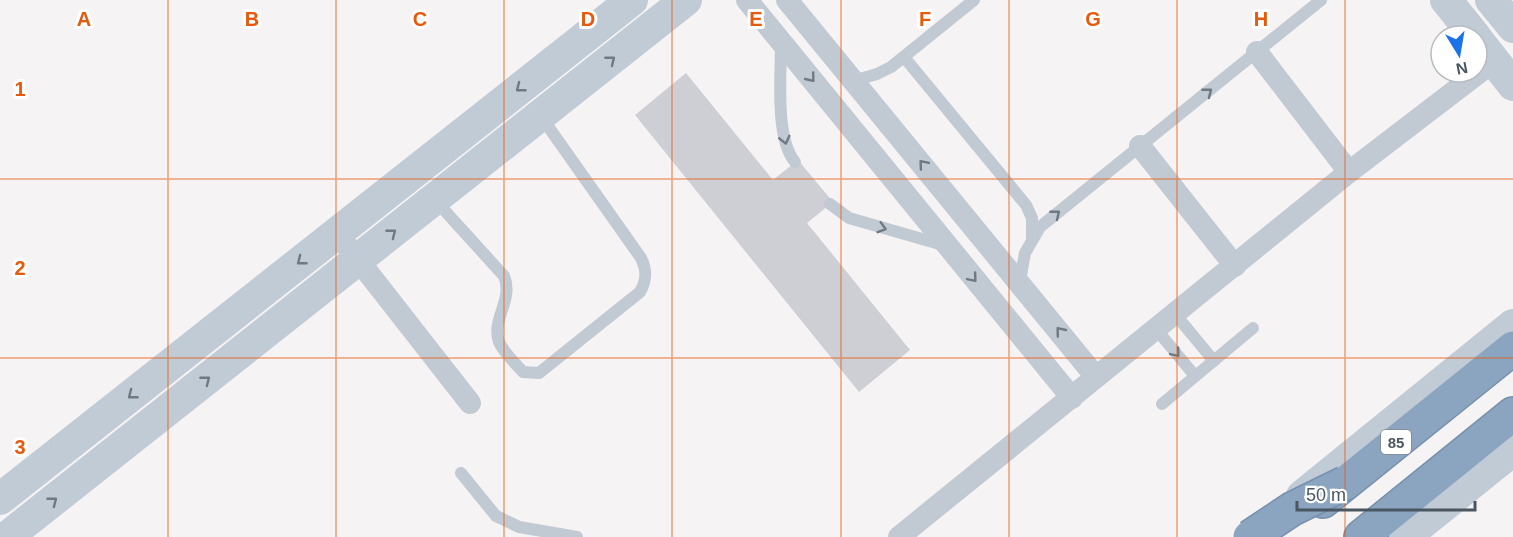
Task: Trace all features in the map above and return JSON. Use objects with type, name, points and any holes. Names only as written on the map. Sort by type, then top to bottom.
[{"type":"highway","name":"85","points":[[1279,537],[1513,348]]},
{"type":"highway","points":[[1400,524],[1513,414]]},
{"type":"highway","points":[[1361,537],[1400,524],[1513,435]]},
{"type":"highway","points":[[1251,537],[1292,509],[1346,483]]},
{"type":"street","points":[[0,499],[632,0]]},
{"type":"street","points":[[6,531],[358,260],[686,0]]},
{"type":"street","points":[[747,0],[1072,398]]},
{"type":"street","points":[[787,0],[1020,281],[1096,377]]},
{"type":"street","points":[[1446,0],[1465,24]]},
{"type":"street","points":[[1491,0],[1513,27]]},
{"type":"street","points":[[1257,52],[1349,172]]},
{"type":"street","points":[[1489,54],[1513,85]]},
{"type":"street","points":[[551,64],[572,91]]},
{"type":"street","points":[[899,537],[1349,172],[1441,84]]},
{"type":"street","points":[[877,161],[902,140]]},
{"type":"street","points":[[1140,146],[1235,266]]},
{"type":"street","points":[[921,214],[947,193]]},
{"type":"street","points":[[337,233],[470,404]]},
{"type":"street","points":[[1251,537],[1513,325]]},
{"type":"street","points":[[1400,524],[1513,450]]},
{"type":"lane","points":[[853,81],[877,74],[904,57],[974,0]]},
{"type":"lane","points":[[1020,281],[1024,253],[1040,227],[1321,0]]},
{"type":"lane","points":[[781,40],[782,131],[786,148],[795,162]]},
{"type":"lane","points":[[904,57],[1026,205],[1032,218],[1032,238]]},
{"type":"lane","points":[[435,199],[504,276],[508,290],[498,327],[500,343],[523,372],[539,373],[640,292],[644,286],[646,272],[641,258],[540,116]]},
{"type":"lane","points":[[830,204],[849,218],[946,246]]},
{"type":"lane","points":[[1175,314],[1214,361]]},
{"type":"lane","points":[[1162,404],[1253,328]]},
{"type":"lane","points":[[1156,329],[1196,376]]},
{"type":"lane","points":[[461,473],[496,516],[519,527],[577,537]]},
{"type":"building","points":[[686,73],[773,180],[798,160],[833,202],[807,223],[910,350],[859,392],[635,115]]}]
